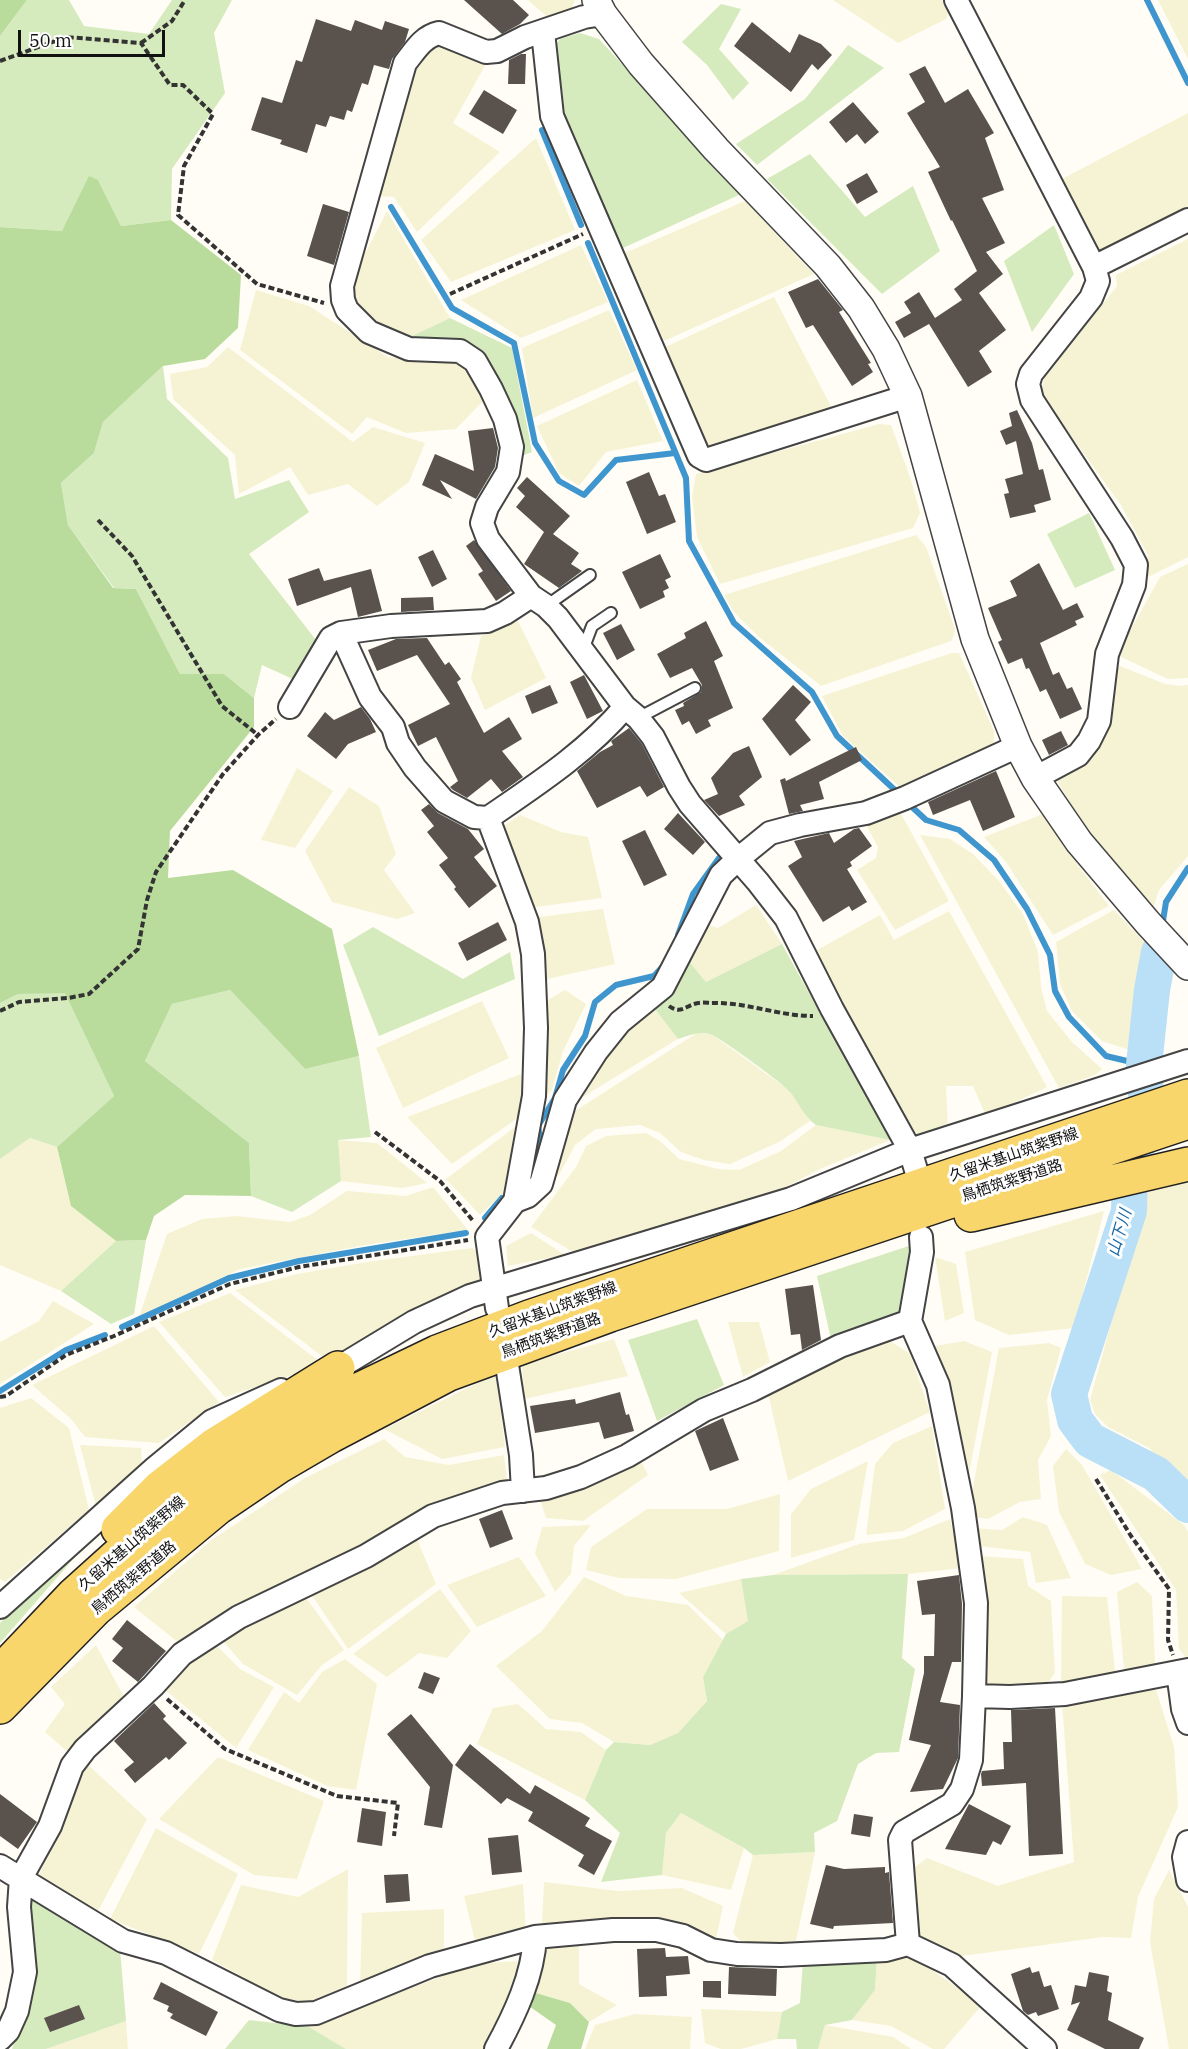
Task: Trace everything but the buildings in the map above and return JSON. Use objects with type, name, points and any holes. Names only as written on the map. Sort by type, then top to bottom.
[{"type":"main road","name":"久留米基山筑紫野線","points":[[0,1672],[73,1595],[195,1490],[265,1442],[358,1390],[437,1352],[529,1317],[1082,1160],[1185,1110]]},
{"type":"main road","points":[[1082,1160],[1188,1164]]},
{"type":"main road","name":"鳥栖筑紫野道路","points":[[0,1707],[96,1609],[219,1507],[278,1467],[331,1436],[448,1374],[610,1315],[723,1278],[969,1216],[1082,1160]]},
{"type":"main road","points":[[42,1627],[91,1558],[160,1487],[214,1445],[338,1368]]},
{"type":"street","points":[[956,0],[1094,267],[1098,281],[1091,298],[1031,374],[1028,384],[1032,400],[1122,538],[1136,565],[1134,585],[1107,654],[1099,721],[1089,741],[1078,755],[1035,778]]},
{"type":"street","points":[[913,1160],[786,918],[690,804],[679,788],[653,737],[631,713],[558,618],[538,601],[488,539],[482,523],[487,507],[508,472],[512,447],[505,419],[475,362],[460,351],[409,349],[369,332],[347,310],[343,300],[342,286],[405,63],[420,44],[431,35],[438,33],[486,52],[497,51],[525,37],[584,17],[600,7],[641,64],[716,149],[828,266],[861,309],[886,349],[908,396],[975,639],[1018,746],[1035,778],[1079,842],[1180,957]]},
{"type":"street","points":[[543,32],[552,116],[699,456],[706,460],[908,396]]},
{"type":"street","points":[[1094,267],[1188,220]]},
{"type":"street","points":[[290,706],[331,638],[341,633],[392,626],[487,621],[538,601]]},
{"type":"street","points":[[341,633],[370,697],[393,727],[398,744],[415,768],[444,801],[474,817],[488,818],[552,773],[611,724],[631,713]]},
{"type":"street","points":[[515,1201],[528,1196],[541,1184],[565,1100],[596,1052],[620,1022],[663,987],[721,875],[738,859],[771,833],[800,825],[866,813],[905,798],[1018,746]]},
{"type":"street","points":[[488,818],[527,922],[533,954],[536,1028],[534,1096],[515,1201],[487,1237],[496,1298]]},
{"type":"street","points":[[0,1607],[154,1468],[212,1421],[249,1402],[338,1368],[414,1322],[470,1296],[496,1298],[913,1160],[1188,1061]]},
{"type":"street","points":[[908,1944],[900,1840],[904,1832],[952,1804],[962,1789],[971,1760],[976,1603],[963,1508],[938,1385],[910,1321],[922,1252],[921,1238]]},
{"type":"street","points":[[0,2039],[8,2031],[17,2011],[25,1972],[19,1907],[21,1878],[50,1826],[72,1766],[85,1749],[153,1686],[182,1654],[239,1617],[366,1556],[433,1516],[502,1494],[546,1488],[582,1476],[627,1456],[704,1410],[752,1390],[840,1346],[910,1321]]},
{"type":"street","points":[[507,1365],[523,1491]]},
{"type":"street","points":[[974,1696],[1065,1694],[1183,1671],[1183,1709],[1188,1723]]},
{"type":"street","points":[[1188,1842],[1184,1857],[1188,1880]]},
{"type":"street","points":[[0,1866],[123,1941],[166,1953],[279,2010],[296,2014],[316,2013],[430,1965],[535,1937],[613,1930],[657,1930],[683,1936],[711,1950],[737,1954],[781,1955],[886,1950],[908,1944],[952,1965],[1045,2049]]},
{"type":"street","points":[[496,2049],[513,2018],[534,1958],[535,1937]]},
{"type":"lane","points":[[538,601],[590,575]]},
{"type":"lane","points":[[583,651],[592,626],[611,613]]},
{"type":"lane","points":[[631,713],[695,688]]},
{"type":"path","points":[[0,60],[66,37],[141,43],[172,21],[185,0]]},
{"type":"path","points":[[141,43],[170,85],[183,85],[213,114],[184,166],[178,215],[257,284],[325,304],[343,300]]},
{"type":"path","points":[[450,294],[600,226]]},
{"type":"path","points":[[98,520],[132,556],[222,706],[258,735]]},
{"type":"path","points":[[0,1011],[19,1002],[89,994],[138,949],[147,900],[156,872],[223,774],[258,735],[290,706]]},
{"type":"path","points":[[656,993],[671,1009],[681,1011],[697,1003],[725,1002],[751,1005],[786,1015],[821,1015],[832,1009]]},
{"type":"path","points":[[375,1132],[440,1181],[487,1237]]},
{"type":"path","points":[[0,1397],[6,1396],[66,1355],[230,1284],[299,1267],[487,1237]]},
{"type":"path","points":[[1096,1479],[1131,1536],[1170,1589],[1168,1640],[1183,1671]]},
{"type":"path","points":[[153,1686],[225,1749],[337,1796],[398,1803],[394,1836]]},
{"type":"shaded area","points":[[528,0],[575,0],[571,9],[547,17]]},
{"type":"shaded area","points":[[833,0],[942,0],[948,13],[946,19],[898,43]]},
{"type":"shaded area","points":[[1158,0],[1188,0],[1188,59]]},
{"type":"shaded area","points":[[440,41],[487,62],[453,123],[500,152],[417,232],[394,197],[375,196],[414,63]]},
{"type":"shaded area","points":[[1188,113],[1188,210],[1102,253],[1094,250],[1060,180]]},
{"type":"shaded area","points":[[536,138],[575,230],[451,282],[421,240]]},
{"type":"shaded area","points":[[745,201],[814,274],[664,341],[625,253]]},
{"type":"shaded area","points":[[387,211],[450,318],[410,337],[389,334],[358,304],[350,283]]},
{"type":"shaded area","points":[[1188,239],[1188,557],[1148,577],[1148,555],[1121,505],[1051,408],[1041,390],[1045,377],[1117,286],[1116,275]]},
{"type":"shaded area","points":[[581,245],[608,302],[521,338],[461,300]]},
{"type":"shaded area","points":[[256,290],[309,306],[388,357],[460,363],[485,399],[456,429],[406,433],[367,417],[352,434],[240,350]]},
{"type":"shaded area","points":[[774,297],[834,412],[714,450],[704,447],[661,349]]},
{"type":"shaded area","points":[[609,310],[637,370],[533,418],[522,348]]},
{"type":"shaded area","points":[[228,347],[353,442],[373,427],[425,443],[409,482],[377,506],[348,484],[308,495],[290,467],[239,494],[235,455],[173,399],[170,374],[207,367]]},
{"type":"shaded area","points":[[637,380],[663,441],[606,452],[579,486],[559,473],[537,426]]},
{"type":"shaded area","points":[[879,424],[891,425],[911,480],[920,513],[913,528],[720,584],[697,537],[692,497],[696,474]]},
{"type":"shaded area","points":[[916,535],[926,547],[955,629],[951,641],[821,686],[759,637],[733,611],[724,595]]},
{"type":"shaded area","points":[[1188,564],[1188,678],[1168,679],[1119,656],[1127,636],[1160,577]]},
{"type":"shaded area","points":[[518,621],[546,678],[485,710],[471,678],[481,636]]},
{"type":"shaded area","points":[[952,653],[959,653],[994,731],[994,745],[901,788],[843,736],[822,696]]},
{"type":"shaded area","points":[[1120,666],[1165,684],[1188,685],[1188,856],[1159,890],[1153,909],[1079,819],[1055,777],[1093,758],[1109,728],[1114,673]]},
{"type":"shaded area","points":[[297,768],[333,791],[295,848],[261,840]]},
{"type":"shaded area","points":[[349,787],[379,806],[396,854],[384,870],[415,913],[397,919],[332,902],[305,851]]},
{"type":"shaded area","points":[[900,812],[949,901],[895,930],[857,870],[876,858],[878,847],[864,821]]},
{"type":"shaded area","points":[[1043,814],[1068,852],[1109,906],[1053,935],[1006,862],[984,837]]},
{"type":"shaded area","points":[[520,815],[561,832],[588,837],[602,898],[529,908],[498,830]]},
{"type":"shaded area","points":[[920,835],[950,839],[973,854],[999,881],[1023,914],[1038,952],[1041,987],[1047,1011],[1072,1042],[1102,1069],[1095,1075],[1059,1088]]},
{"type":"shaded area","points":[[756,905],[782,944],[706,982],[687,959],[703,923],[718,928]]},
{"type":"shaded area","points":[[603,909],[615,964],[547,979],[531,918]]},
{"type":"shaded area","points":[[1114,910],[1150,948],[1136,1052],[1102,1041],[1072,1011],[1060,984],[1056,942]]},
{"type":"shaded area","points":[[949,911],[1047,1087],[986,1116],[973,1086],[946,1086],[948,1129],[919,1138],[912,1135],[812,953],[880,915],[894,940]]},
{"type":"shaded area","points":[[565,990],[586,1004],[563,1051],[552,1090],[539,1103],[541,1004]]},
{"type":"shaded area","points":[[482,1001],[509,1058],[403,1108],[376,1048]]},
{"type":"shaded area","points":[[651,1004],[678,1039],[566,1107],[601,1055]]},
{"type":"shaded area","points":[[697,1033],[711,1034],[789,1090],[810,1121],[779,1142],[730,1164],[704,1160],[681,1152],[660,1133],[640,1125],[596,1129],[575,1145],[559,1175],[545,1184],[564,1118]]},
{"type":"shaded area","points":[[521,1074],[522,1115],[452,1164],[407,1117]]},
{"type":"shaded area","points":[[523,1121],[510,1187],[480,1215],[446,1179]]},
{"type":"shaded area","points":[[816,1125],[890,1140],[734,1209],[573,1252],[531,1227],[576,1167],[586,1146],[606,1136],[646,1133],[660,1141],[679,1159],[718,1169],[739,1170],[781,1151]]},
{"type":"shaded area","points":[[30,1138],[57,1147],[71,1206],[116,1241],[61,1291],[0,1265],[0,1159]]},
{"type":"shaded area","points":[[337,1140],[377,1143],[427,1183],[402,1188],[341,1181]]},
{"type":"shaded area","points":[[1188,1176],[1188,1488],[1149,1448],[1108,1427],[1095,1414],[1090,1400],[1147,1188]]},
{"type":"shaded area","points":[[433,1187],[468,1230],[365,1245],[240,1269],[139,1317],[167,1234],[202,1219],[237,1216],[290,1222],[310,1215],[347,1191],[406,1196]]},
{"type":"shaded area","points":[[1104,1211],[1074,1328],[1009,1335],[975,1320],[965,1252]]},
{"type":"shaded area","points":[[531,1233],[565,1255],[508,1266],[506,1246]]},
{"type":"shaded area","points":[[472,1248],[480,1254],[486,1280],[327,1360],[235,1290],[297,1274]]},
{"type":"shaded area","points":[[935,1257],[956,1264],[964,1313],[945,1321]]},
{"type":"shaded area","points":[[230,1293],[324,1365],[225,1397],[159,1322]]},
{"type":"shaded area","points":[[53,1301],[94,1324],[0,1384],[0,1342],[39,1321]]},
{"type":"shaded area","points":[[728,1322],[759,1322],[770,1362],[743,1377]]},
{"type":"shaded area","points":[[154,1326],[219,1402],[159,1443],[85,1437],[71,1419],[32,1385]]},
{"type":"shaded area","points":[[614,1339],[628,1376],[524,1399],[522,1364]]},
{"type":"shaded area","points":[[887,1339],[910,1354],[930,1412],[788,1481],[768,1393],[791,1377]]},
{"type":"shaded area","points":[[964,1341],[992,1352],[965,1495],[930,1347]]},
{"type":"shaded area","points":[[1049,1343],[1061,1348],[1047,1400],[1051,1436],[1038,1460],[1041,1499],[1020,1502],[988,1519],[975,1517],[970,1503],[999,1348]]},
{"type":"shaded area","points":[[496,1374],[505,1447],[442,1459],[384,1429]]},
{"type":"shaded area","points":[[31,1398],[69,1428],[89,1510],[5,1582],[0,1579],[0,1408]]},
{"type":"shaded area","points":[[932,1426],[945,1509],[903,1531],[866,1535],[875,1464],[893,1443]]},
{"type":"shaded area","points":[[384,1439],[405,1457],[449,1465],[504,1455],[507,1479],[424,1510],[308,1577],[179,1643],[134,1607],[213,1539],[305,1478]]},
{"type":"shaded area","points":[[80,1445],[141,1448],[142,1463],[96,1506]]},
{"type":"shaded area","points":[[1066,1449],[1082,1465],[1142,1569],[1111,1575],[1085,1564],[1059,1512],[1053,1466]]},
{"type":"shaded area","points":[[640,1459],[648,1475],[583,1521],[546,1518],[540,1499]]},
{"type":"shaded area","points":[[868,1461],[854,1540],[791,1558],[791,1514],[811,1489]]},
{"type":"shaded area","points":[[1111,1470],[1185,1526],[1188,1532],[1188,1660],[1179,1649],[1176,1590],[1100,1475]]},
{"type":"shaded area","points":[[780,1494],[779,1551],[676,1579],[619,1578],[586,1570],[591,1547],[647,1509],[727,1509]]},
{"type":"shaded area","points":[[1023,1517],[1047,1525],[1071,1578],[1036,1583],[1030,1552],[979,1546],[973,1528],[1002,1530]]},
{"type":"shaded area","points":[[950,1519],[962,1568],[908,1574],[773,1575],[859,1544],[904,1538]]},
{"type":"shaded area","points":[[591,1525],[574,1546],[571,1574],[555,1592],[535,1553],[542,1527]]},
{"type":"shaded area","points":[[416,1537],[436,1584],[348,1649],[311,1594]]},
{"type":"shaded area","points":[[979,1556],[1023,1559],[1028,1586],[1051,1601],[1055,1673],[1044,1688],[987,1691],[981,1679]]},
{"type":"shaded area","points":[[519,1557],[546,1596],[477,1627],[447,1585]]},
{"type":"shaded area","points":[[584,1577],[626,1596],[688,1605],[723,1640],[703,1677],[707,1701],[678,1733],[650,1745],[614,1742],[582,1723],[550,1719],[496,1666],[542,1631]]},
{"type":"shaded area","points":[[741,1579],[749,1621],[726,1634],[679,1593]]},
{"type":"shaded area","points":[[1137,1582],[1152,1596],[1155,1665],[1124,1670],[1117,1592]]},
{"type":"shaded area","points":[[440,1589],[471,1631],[447,1658],[419,1653],[387,1677],[353,1654]]},
{"type":"shaded area","points":[[304,1595],[344,1650],[322,1665],[297,1695],[243,1664],[221,1639]]},
{"type":"shaded area","points":[[1062,1596],[1107,1597],[1115,1671],[1061,1688]]},
{"type":"shaded area","points":[[214,1643],[240,1669],[274,1687],[236,1748],[164,1689],[194,1656]]},
{"type":"shaded area","points":[[96,1645],[125,1699],[71,1755],[45,1732],[65,1704],[51,1687]]},
{"type":"shaded area","points":[[345,1659],[377,1684],[356,1790],[327,1786],[248,1750],[284,1692],[299,1703],[322,1672]]},
{"type":"shaded area","points":[[1154,1683],[1174,1747],[1178,1807],[1138,1897],[1131,1938],[1103,1937],[955,1957],[915,1936],[911,1870],[927,1858],[998,1886],[1074,1862],[1062,1703]]},
{"type":"shaded area","points":[[518,1704],[546,1729],[581,1732],[606,1750],[585,1800],[477,1744],[493,1708]]},
{"type":"shaded area","points":[[218,1757],[324,1801],[297,1879],[254,1875],[159,1819]]},
{"type":"shaded area","points":[[85,1762],[147,1819],[97,1913],[38,1878]]},
{"type":"shaded area","points":[[681,1813],[744,1848],[731,1890],[662,1875],[666,1833]]},
{"type":"shaded area","points":[[156,1828],[238,1874],[199,1954],[110,1919]]},
{"type":"shaded area","points":[[815,1852],[796,1941],[744,1945],[733,1933],[753,1855]]},
{"type":"shaded area","points":[[348,1869],[347,1986],[308,2002],[281,1998],[212,1960],[241,1885],[298,1897]]},
{"type":"shaded area","points":[[1169,1870],[1188,1907],[1188,2049],[1169,2049],[1150,1942],[1154,1899]]},
{"type":"shaded area","points":[[544,1882],[618,1891],[682,1888],[723,1906],[715,1944],[550,1929],[542,1923]]},
{"type":"shaded area","points":[[523,1884],[526,1932],[476,1945],[464,1896]]},
{"type":"shaded area","points":[[444,1909],[444,1951],[360,1986],[362,1913]]},
{"type":"shaded area","points":[[579,1945],[579,1984],[617,2005],[589,2022],[570,2003],[529,1991],[541,1946]]},
{"type":"shaded area","points":[[877,1958],[915,1958],[982,2005],[944,2049],[933,2049],[891,2026],[852,2020],[875,1990]]},
{"type":"shaded area","points":[[518,1961],[503,2017],[484,2049],[346,2049],[309,2027],[474,1964]]},
{"type":"shaded area","points":[[701,2009],[782,2012],[777,2039],[741,2049],[721,2049],[705,2043]]},
{"type":"shaded area","points":[[635,2014],[692,2017],[690,2049],[585,2049],[595,2025]]},
{"type":"shaded area","points":[[126,2021],[128,2049],[46,2049]]},
{"type":"shaded area","points":[[825,2025],[893,2037],[911,2049],[818,2049]]},
{"type":"green space","points":[[0,0],[27,0],[0,36]]},
{"type":"green space","points":[[27,0],[69,0],[84,26],[149,34],[172,0],[232,0],[214,33],[225,93],[172,169],[171,220],[121,226],[98,180],[62,231],[0,227],[0,36]]},
{"type":"green space","points":[[721,4],[741,9],[719,49],[749,83],[733,100],[707,65],[682,42]]},
{"type":"green space","points":[[580,33],[599,39],[741,194],[623,248],[558,106],[551,52],[560,39]]},
{"type":"green space","points":[[848,45],[884,68],[757,165],[736,144],[805,99]]},
{"type":"green space","points":[[810,154],[865,217],[913,186],[940,251],[882,294],[767,179]]},
{"type":"green space","points":[[89,176],[98,180],[121,226],[171,220],[241,275],[238,328],[205,359],[163,366],[103,422],[94,453],[61,483],[68,525],[113,588],[136,589],[180,674],[224,674],[254,698],[254,727],[170,831],[168,878],[233,870],[332,929],[359,1056],[305,1069],[230,990],[172,1004],[145,1061],[249,1143],[251,1196],[185,1195],[154,1216],[146,1240],[116,1241],[71,1206],[57,1147],[114,1096],[65,993],[18,994],[0,1003],[0,227],[62,231]]},
{"type":"green space","points":[[1054,225],[1074,274],[1032,332],[1004,261]]},
{"type":"green space","points":[[450,318],[512,348],[532,452],[517,458],[481,357],[410,337]]},
{"type":"green space","points":[[163,366],[167,399],[228,458],[235,499],[289,480],[309,512],[249,554],[316,640],[295,680],[262,665],[254,698],[224,674],[180,674],[136,589],[114,588],[68,525],[61,483],[94,453],[103,422]]},
{"type":"green space","points":[[1089,513],[1115,570],[1075,588],[1047,534]]},
{"type":"green space","points":[[373,927],[463,979],[510,952],[515,979],[379,1036],[343,945]]},
{"type":"green space","points":[[782,944],[890,1140],[816,1125],[805,1114],[790,1092],[751,1061],[710,1034],[698,1033],[678,1039],[651,1004],[687,959],[706,982]]},
{"type":"green space","points":[[230,990],[305,1069],[359,1056],[371,1137],[338,1140],[341,1181],[292,1212],[251,1196],[249,1143],[145,1061],[172,1004]]},
{"type":"green space","points":[[65,992],[114,1096],[57,1147],[30,1138],[0,1159],[0,1003],[18,994]]},
{"type":"green space","points":[[146,1240],[134,1314],[111,1324],[61,1291],[116,1241]]},
{"type":"green space","points":[[912,1245],[901,1311],[832,1344],[817,1276]]},
{"type":"green space","points":[[697,1319],[724,1385],[657,1421],[628,1340]]},
{"type":"green space","points":[[116,1510],[0,1643],[0,1623]]},
{"type":"green space","points":[[908,1574],[902,1658],[915,1669],[899,1752],[876,1753],[858,1764],[837,1821],[814,1833],[815,1852],[753,1855],[681,1813],[666,1833],[662,1875],[601,1882],[620,1833],[585,1800],[606,1750],[614,1742],[650,1745],[678,1733],[707,1701],[703,1677],[726,1634],[748,1621],[741,1579],[773,1575]]},
{"type":"green space","points":[[31,1900],[120,1949],[126,2021],[46,2049],[12,2049],[30,1999]]},
{"type":"green space","points":[[877,1958],[875,1990],[852,2020],[825,2025],[818,2049],[797,2049],[796,2039],[777,2039],[782,2012],[800,2003],[803,1961]]},
{"type":"green space","points":[[529,1991],[570,2003],[589,2022],[581,2049],[547,2049],[556,2025],[526,2004]]},
{"type":"green space","points":[[249,2020],[309,2027],[346,2049],[225,2049]]},
{"type":"waterway","points":[[1147,0],[1188,83]]},
{"type":"waterway","points":[[542,130],[581,225]]},
{"type":"waterway","points":[[391,207],[452,308],[514,343],[535,443],[559,481],[584,495],[616,460],[675,453]]},
{"type":"waterway","points":[[588,243],[686,478],[689,541],[734,623],[812,692],[837,736],[898,793]]},
{"type":"waterway","points":[[911,806],[926,820],[959,830],[994,860],[1027,909],[1050,955],[1055,991],[1069,1017],[1106,1056],[1144,1065]]},
{"type":"waterway","points":[[678,935],[693,894],[719,858]]},
{"type":"waterway","name":"山下川","points":[[1162,927],[1166,902],[1188,868]]},
{"type":"waterway","name":"山下川","points":[[1159,952],[1152,990],[1144,1065],[1147,1109],[1130,1173],[1129,1211],[1069,1394],[1075,1420],[1090,1440],[1156,1474],[1188,1505]]},
{"type":"waterway","points":[[542,1152],[538,1126],[555,1098],[563,1070],[585,1036],[595,1002],[616,985],[654,976],[664,965]]},
{"type":"waterway","points":[[485,1218],[502,1198]]},
{"type":"waterway","points":[[122,1327],[229,1278],[299,1261],[466,1233]]},
{"type":"waterway","points":[[0,1391],[66,1350],[105,1335]]}]
